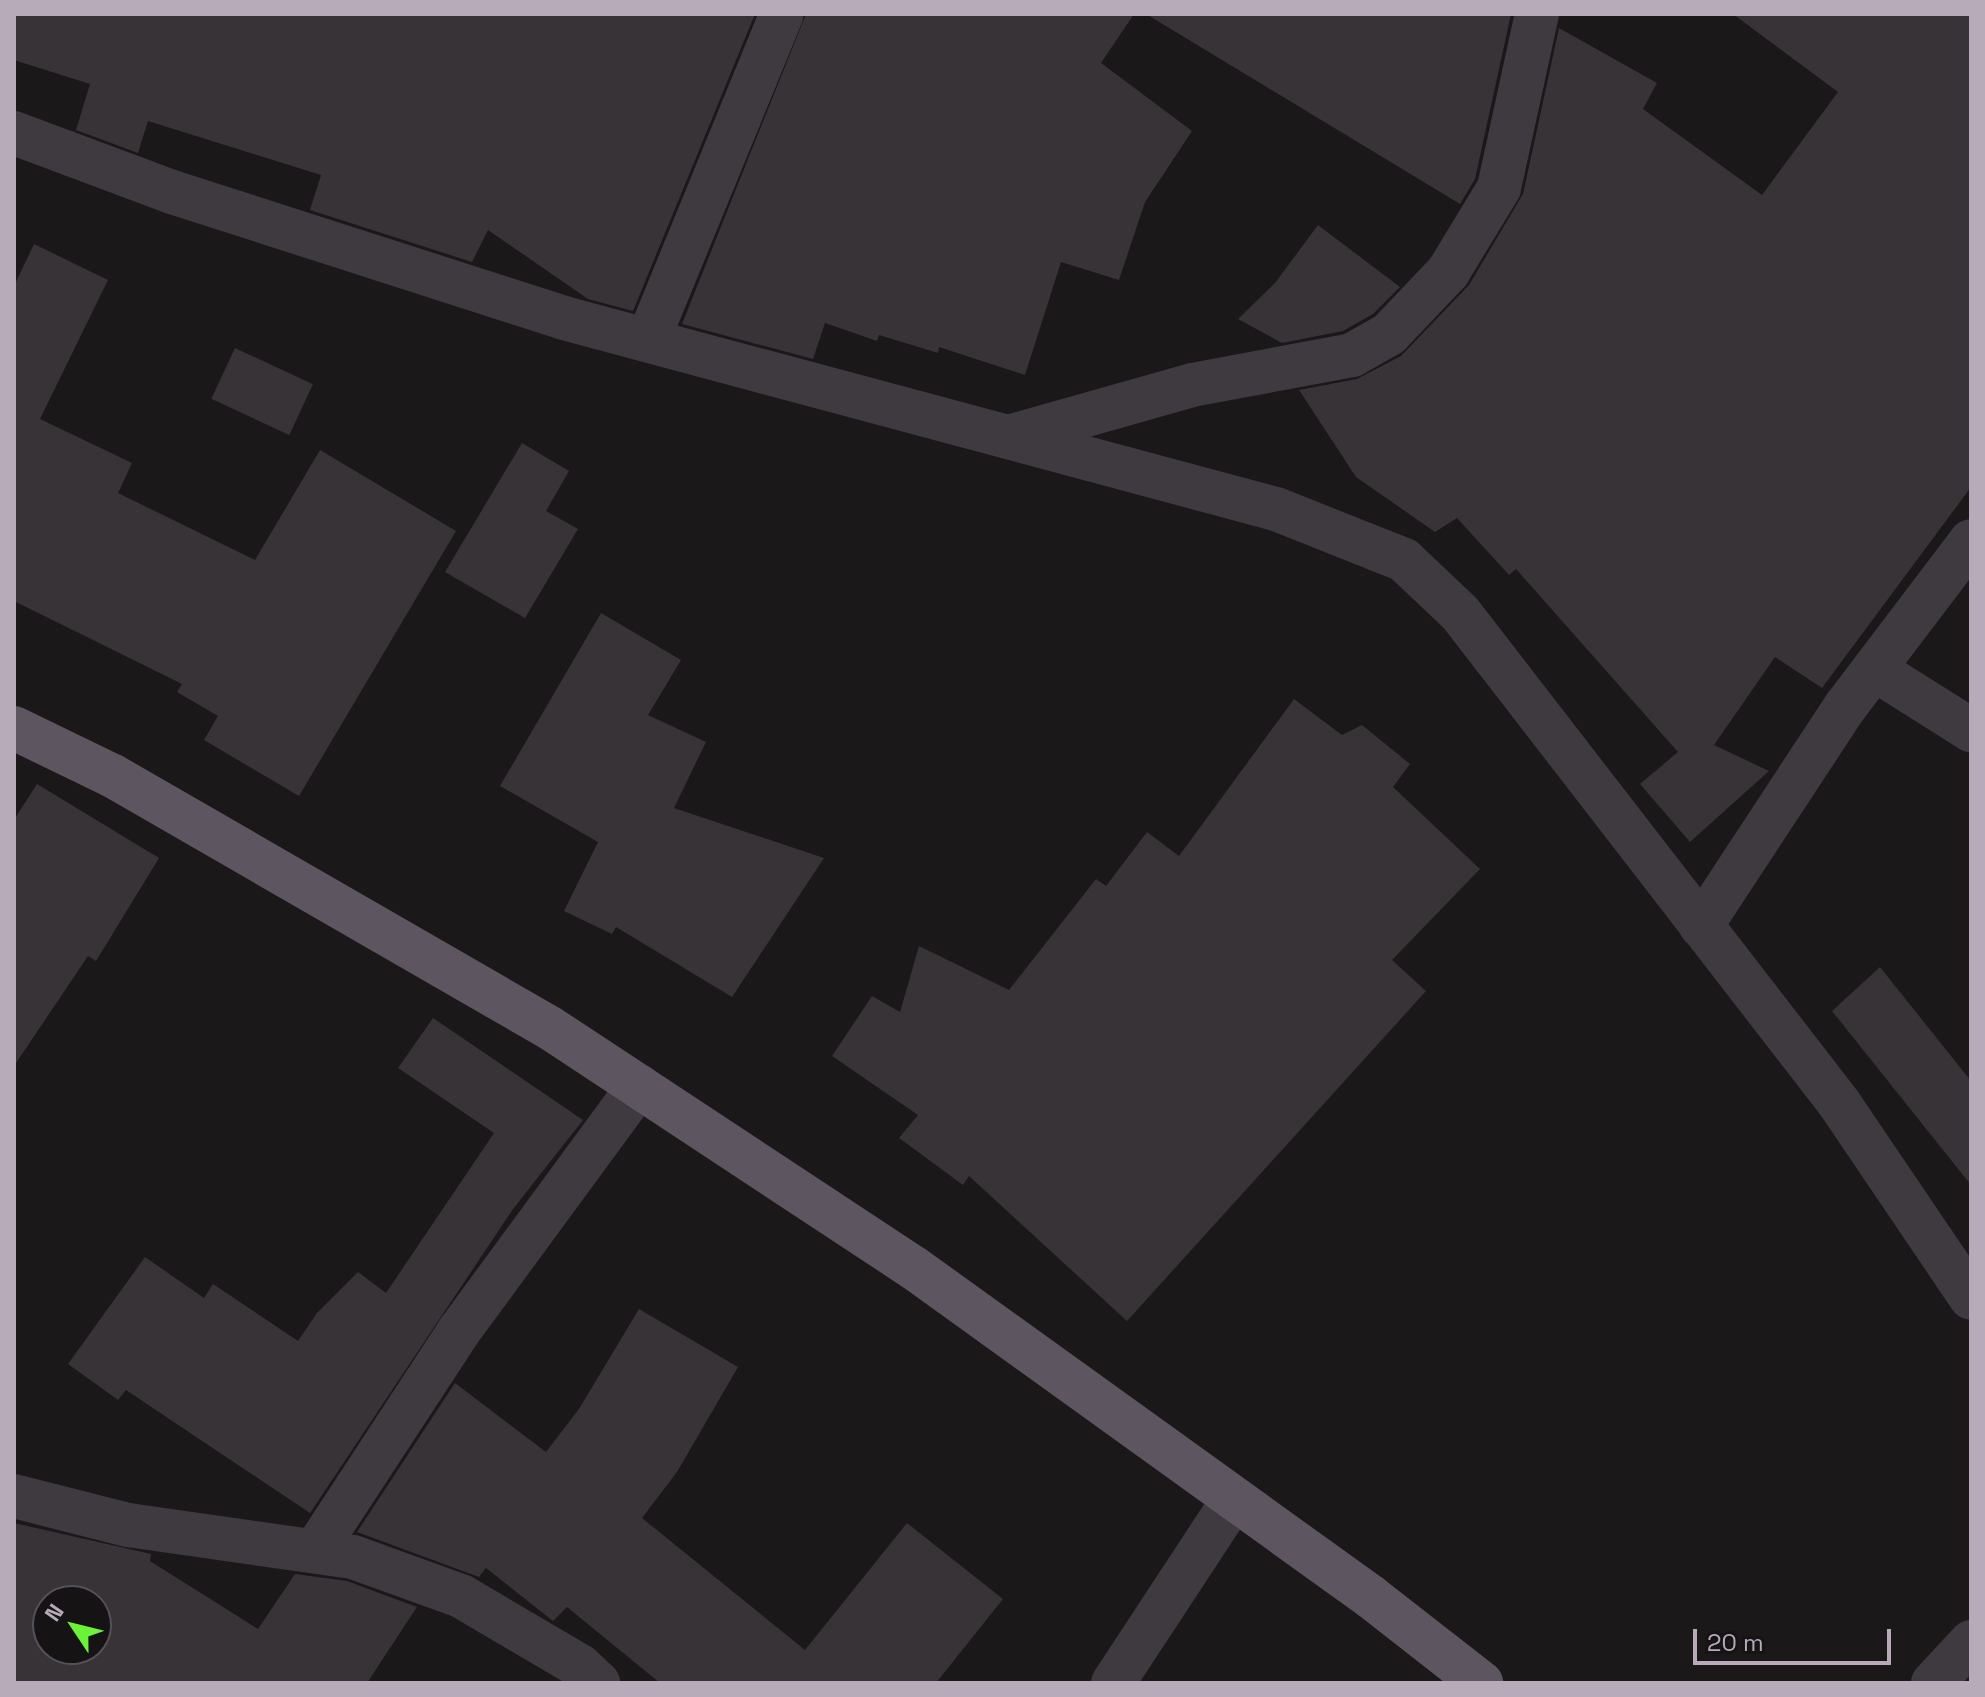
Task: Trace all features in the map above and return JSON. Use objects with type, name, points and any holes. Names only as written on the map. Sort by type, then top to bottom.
[{"type":"main road","points":[[14,728],[113,776],[550,1028],[914,1268],[1234,1499],[1481,1683]]},
{"type":"street","points":[[648,340],[782,14]]},
{"type":"street","points":[[1010,437],[1192,385],[1352,355],[1389,334],[1448,272],[1499,188],[1537,14]]},
{"type":"street","points":[[14,133],[172,192],[564,318],[1276,509],[1404,560],[1460,613],[1839,1103],[1971,1298]]},
{"type":"street","points":[[1701,926],[1874,669],[1971,541]]},
{"type":"street","points":[[1874,669],[1971,730]]},
{"type":"street","points":[[315,1551],[459,1331],[639,1086]]},
{"type":"street","points":[[14,1496],[128,1525],[353,1557],[461,1596],[580,1666],[598,1683]]},
{"type":"street","points":[[1113,1683],[1234,1499]]},
{"type":"street","points":[[1933,1683],[1971,1642]]},
{"type":"building","points":[[14,14],[755,14],[633,311],[588,299],[488,230],[472,262],[310,210],[321,175],[148,121],[138,153],[76,130],[90,84],[14,60]]},
{"type":"building","points":[[806,14],[1134,14],[1101,63],[1192,131],[1145,202],[1119,280],[1061,262],[1025,375],[939,347],[938,353],[879,335],[877,341],[825,323],[813,359],[682,324]]},
{"type":"building","points":[[1146,14],[1511,14],[1475,179],[1460,204]]},
{"type":"building","points":[[1733,14],[1971,14],[1971,487],[1822,688],[1775,657],[1714,745],[1769,771],[1690,842],[1640,784],[1678,752],[1516,569],[1509,575],[1457,518],[1435,532],[1356,477],[1299,390],[1357,379],[1401,356],[1469,285],[1523,194],[1559,28],[1657,83],[1643,109],[1762,195],[1838,92]]},
{"type":"building","points":[[1318,225],[1400,287],[1373,314],[1343,331],[1282,343],[1238,319],[1275,283]]},
{"type":"building","points":[[34,244],[108,280],[40,419],[132,463],[118,493],[255,560],[320,450],[456,531],[299,796],[204,740],[218,716],[177,692],[182,684],[14,601],[14,286]]},
{"type":"building","points":[[235,348],[313,384],[289,435],[211,399]]},
{"type":"building","points":[[522,443],[569,471],[546,511],[578,529],[525,618],[445,572]]},
{"type":"building","points":[[601,613],[681,660],[648,715],[706,742],[674,808],[824,858],[732,997],[616,927],[612,934],[564,911],[598,842],[500,786]]},
{"type":"building","points":[[1294,699],[1342,735],[1362,725],[1410,764],[1393,787],[1480,869],[1392,960],[1426,991],[1127,1321],[969,1176],[963,1185],[899,1138],[918,1115],[832,1056],[872,996],[900,1012],[919,946],[1009,990],[1096,879],[1106,886],[1147,832],[1179,856]]},
{"type":"building","points":[[37,784],[159,858],[96,961],[88,956],[14,1066],[14,820]]},
{"type":"building","points":[[1880,967],[1971,1081],[1971,1185],[1832,1011]]},
{"type":"building","points":[[433,1018],[583,1120],[513,1209],[310,1513],[126,1390],[118,1400],[68,1364],[145,1257],[204,1298],[213,1284],[298,1341],[317,1313],[358,1272],[386,1293],[494,1133],[398,1068]]},
{"type":"building","points":[[639,1309],[738,1367],[677,1472],[642,1518],[805,1650],[907,1523],[1003,1599],[936,1683],[660,1683],[567,1607],[553,1621],[486,1568],[479,1577],[357,1532],[455,1383],[546,1452],[579,1409]]},
{"type":"building","points":[[14,1523],[151,1554],[150,1561],[258,1629],[295,1574],[347,1581],[417,1607],[367,1683],[14,1683]]}]
